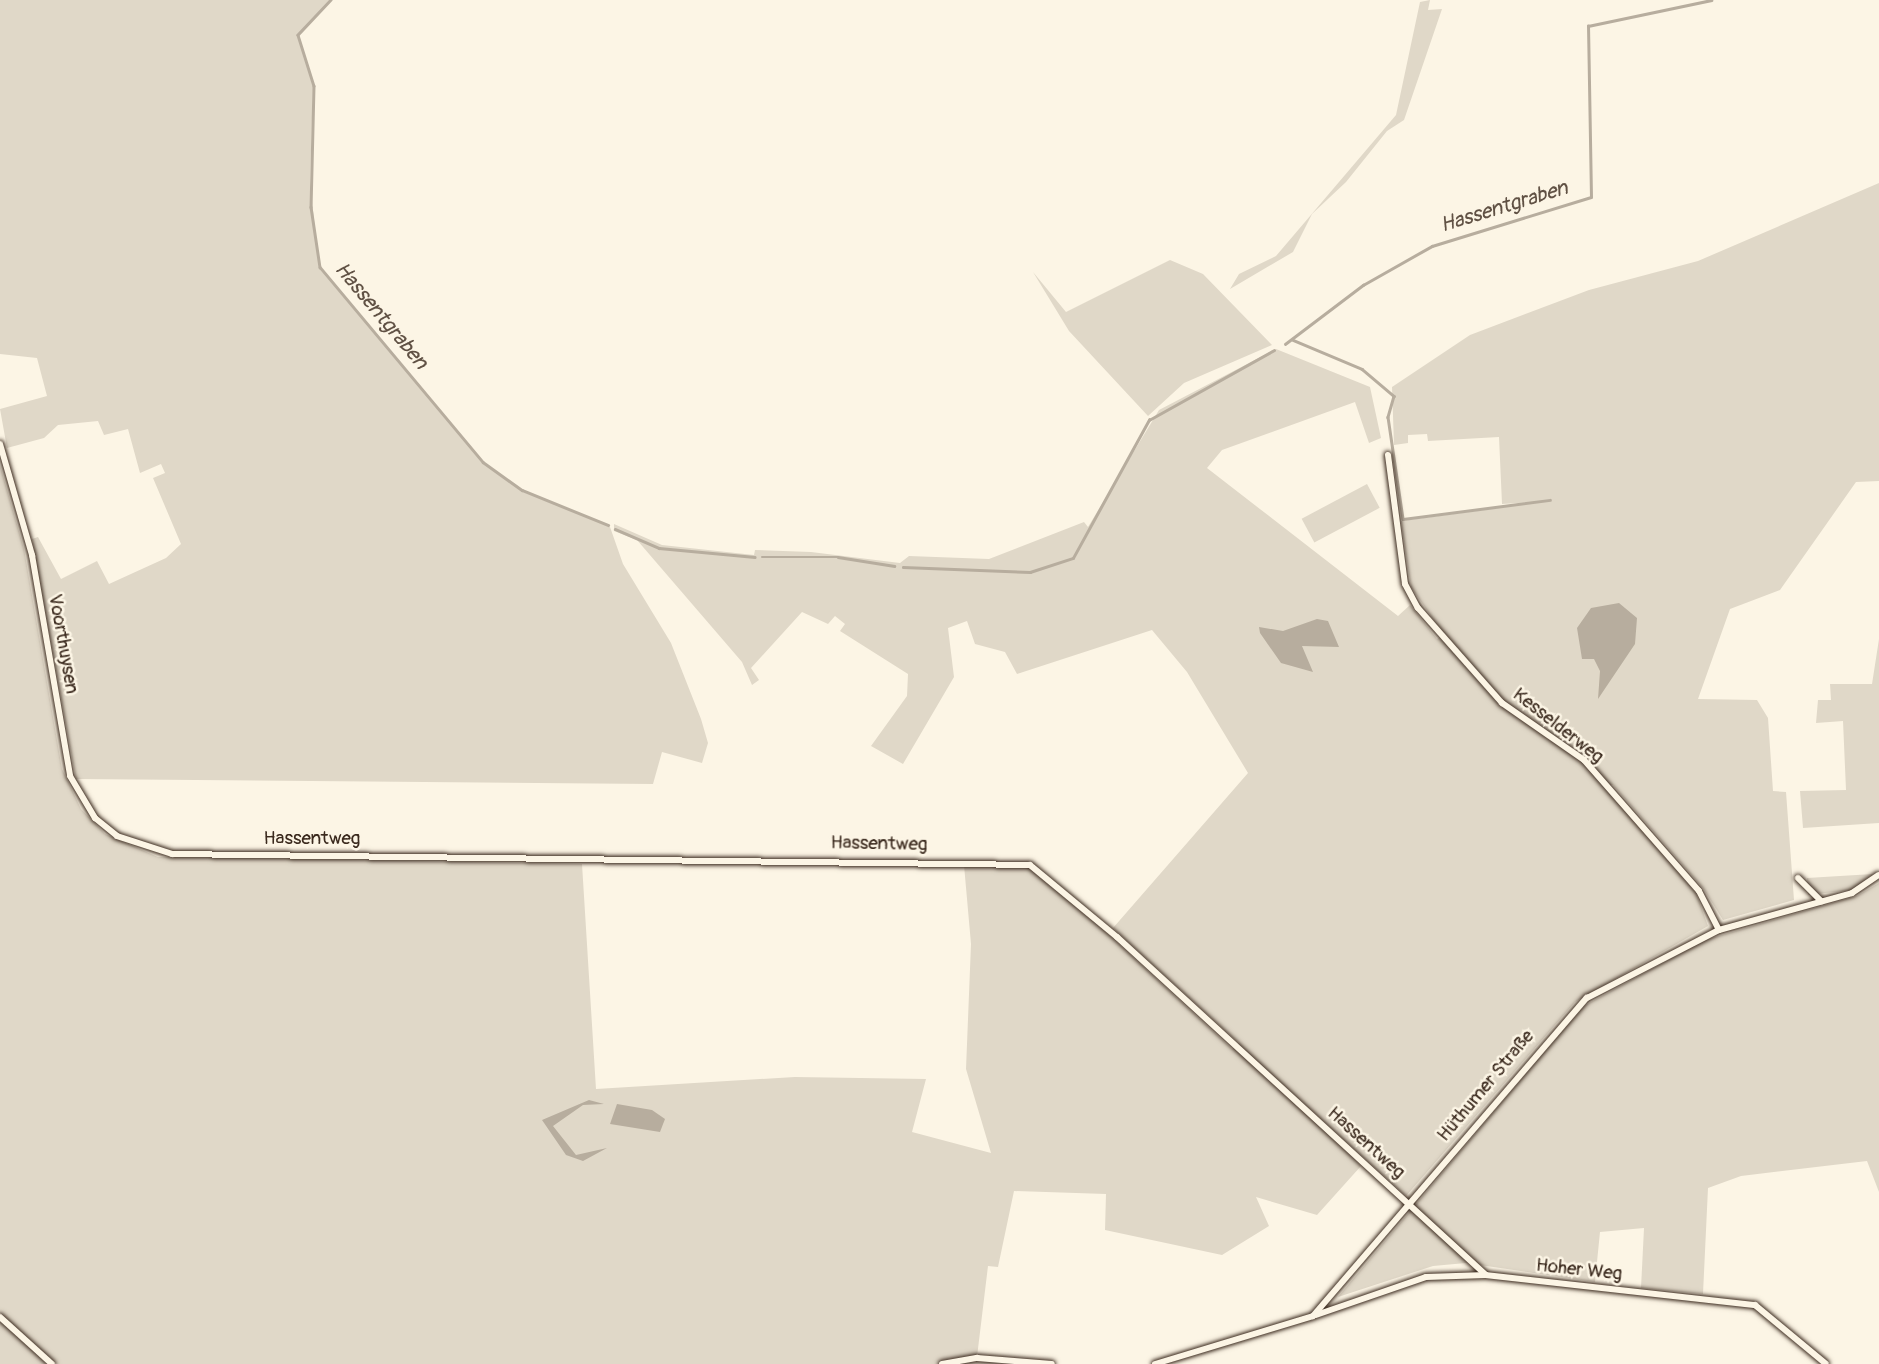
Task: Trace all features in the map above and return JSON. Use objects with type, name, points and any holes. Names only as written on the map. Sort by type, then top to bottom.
[{"type":"street","name":"Voorthuysen","points":[[0,444],[32,555],[70,776],[95,818],[117,836]]},
{"type":"street","name":"Kesselderweg","points":[[1388,455],[1405,584],[1418,608],[1502,703],[1584,761],[1699,891],[1719,930]]},
{"type":"street","name":"Hassentweg","points":[[117,836],[173,854],[1030,865],[1058,883],[1486,1275]]},
{"type":"street","name":"Hüthumer Straße","points":[[1313,1316],[1574,1009],[1651,960],[1719,930],[1852,893],[1879,875]]},
{"type":"street","points":[[1798,878],[1821,901]]},
{"type":"street","name":"Hoher Weg","points":[[1313,1316],[1426,1277],[1486,1275],[1755,1305],[1826,1364]]},
{"type":"street","points":[[1156,1364],[1313,1316]]},
{"type":"street","points":[[0,1317],[51,1364]]},
{"type":"street","points":[[942,1364],[1052,1364]]},
{"type":"shaded area","points":[[0,0],[331,0],[298,35],[313,85],[310,182],[319,267],[483,463],[521,490],[610,527],[623,564],[671,643],[701,719],[708,743],[702,763],[662,752],[653,784],[76,779],[32,539],[38,537],[61,579],[97,561],[109,584],[166,558],[181,544],[153,478],[165,473],[161,464],[140,473],[128,429],[104,435],[98,421],[58,425],[44,438],[7,448],[0,409],[47,396],[37,358],[0,354]]},
{"type":"shaded area","points":[[1430,0],[1428,10],[1442,9],[1404,120],[1387,131],[1346,182],[1312,214],[1293,252],[1230,289],[1239,274],[1276,256],[1396,115],[1420,2]]},
{"type":"shaded area","points":[[1879,183],[1879,481],[1856,482],[1780,590],[1730,609],[1698,699],[1757,700],[1768,718],[1773,791],[1786,792],[1794,900],[1723,920],[1703,888],[1613,785],[1603,785],[1696,893],[1708,926],[1575,1002],[1406,1196],[1266,1069],[1361,1166],[1317,1215],[1256,1197],[1269,1226],[1222,1255],[1105,1230],[1106,1194],[1014,1191],[998,1267],[988,1266],[977,1357],[1000,1364],[57,1364],[0,1314],[0,465],[24,549],[62,769],[81,809],[105,834],[158,857],[582,864],[596,1089],[795,1077],[926,1079],[912,1132],[991,1153],[966,1069],[971,944],[964,865],[1028,867],[1055,885],[1232,1049],[1239,1043],[1113,928],[1248,773],[1187,672],[1152,630],[1017,674],[1005,652],[975,644],[967,621],[948,628],[954,677],[903,764],[871,746],[907,696],[908,674],[840,631],[845,624],[835,616],[828,624],[802,612],[751,668],[759,680],[752,685],[742,662],[637,540],[614,531],[614,524],[662,545],[754,555],[755,550],[811,552],[900,563],[909,556],[989,559],[1084,522],[1088,527],[1159,410],[1276,349],[1370,387],[1381,438],[1369,443],[1355,402],[1222,450],[1207,468],[1398,616],[1410,605],[1437,639],[1444,635],[1411,587],[1401,521],[1551,501],[1502,504],[1499,437],[1428,441],[1427,434],[1408,435],[1408,443],[1394,445],[1392,387],[1470,335],[1589,290],[1698,261]]},
{"type":"shaded area","points":[[1170,260],[1203,274],[1272,345],[1184,383],[1148,416],[1069,331],[1033,272],[1066,312]]},
{"type":"shaded area","points":[[1367,484],[1380,508],[1314,543],[1302,519]]},
{"type":"shaded area","points":[[1619,603],[1637,618],[1635,644],[1598,699],[1600,671],[1594,659],[1582,659],[1577,628],[1591,608]]},
{"type":"shaded area","points":[[1317,619],[1328,621],[1339,647],[1302,646],[1313,672],[1281,663],[1260,633],[1259,627],[1283,631]]},
{"type":"shaded area","points":[[1879,639],[1879,823],[1803,828],[1800,791],[1846,790],[1843,721],[1816,723],[1818,700],[1831,700],[1830,684],[1872,684]]},
{"type":"shaded area","points":[[1873,874],[1851,890],[1808,895],[1807,878]]},
{"type":"shaded area","points":[[1879,883],[1879,1192],[1867,1161],[1741,1176],[1708,1188],[1703,1294],[1641,1288],[1644,1228],[1600,1232],[1595,1282],[1466,1263],[1433,1266],[1338,1297],[1582,1007],[1705,940],[1857,896]]},
{"type":"shaded area","points":[[589,1100],[604,1104],[583,1105],[553,1126],[576,1155],[607,1148],[583,1161],[566,1155],[542,1120]]},
{"type":"shaded area","points":[[617,1104],[652,1110],[665,1119],[660,1132],[610,1124]]},
{"type":"shaded area","points":[[0,1322],[23,1339],[46,1364],[0,1364]]},
{"type":"waterway","name":"Hassentgraben","points":[[331,0],[298,35],[314,86],[311,207],[320,267],[483,462],[522,490],[608,525]]},
{"type":"waterway","name":"Hassentgraben","points":[[1285,344],[1363,285],[1432,246],[1591,197],[1588,26],[1711,0]]},
{"type":"waterway","points":[[1293,340],[1362,369],[1394,396],[1388,417],[1403,519],[1550,500]]},
{"type":"waterway","name":"Hassentgraben","points":[[903,567],[1030,572],[1073,558],[1149,420],[1274,350]]},
{"type":"waterway","name":"Hassentgraben","points":[[615,529],[659,548],[755,557]]},
{"type":"waterway","name":"Hassentgraben","points":[[762,557],[838,557],[894,566]]}]
